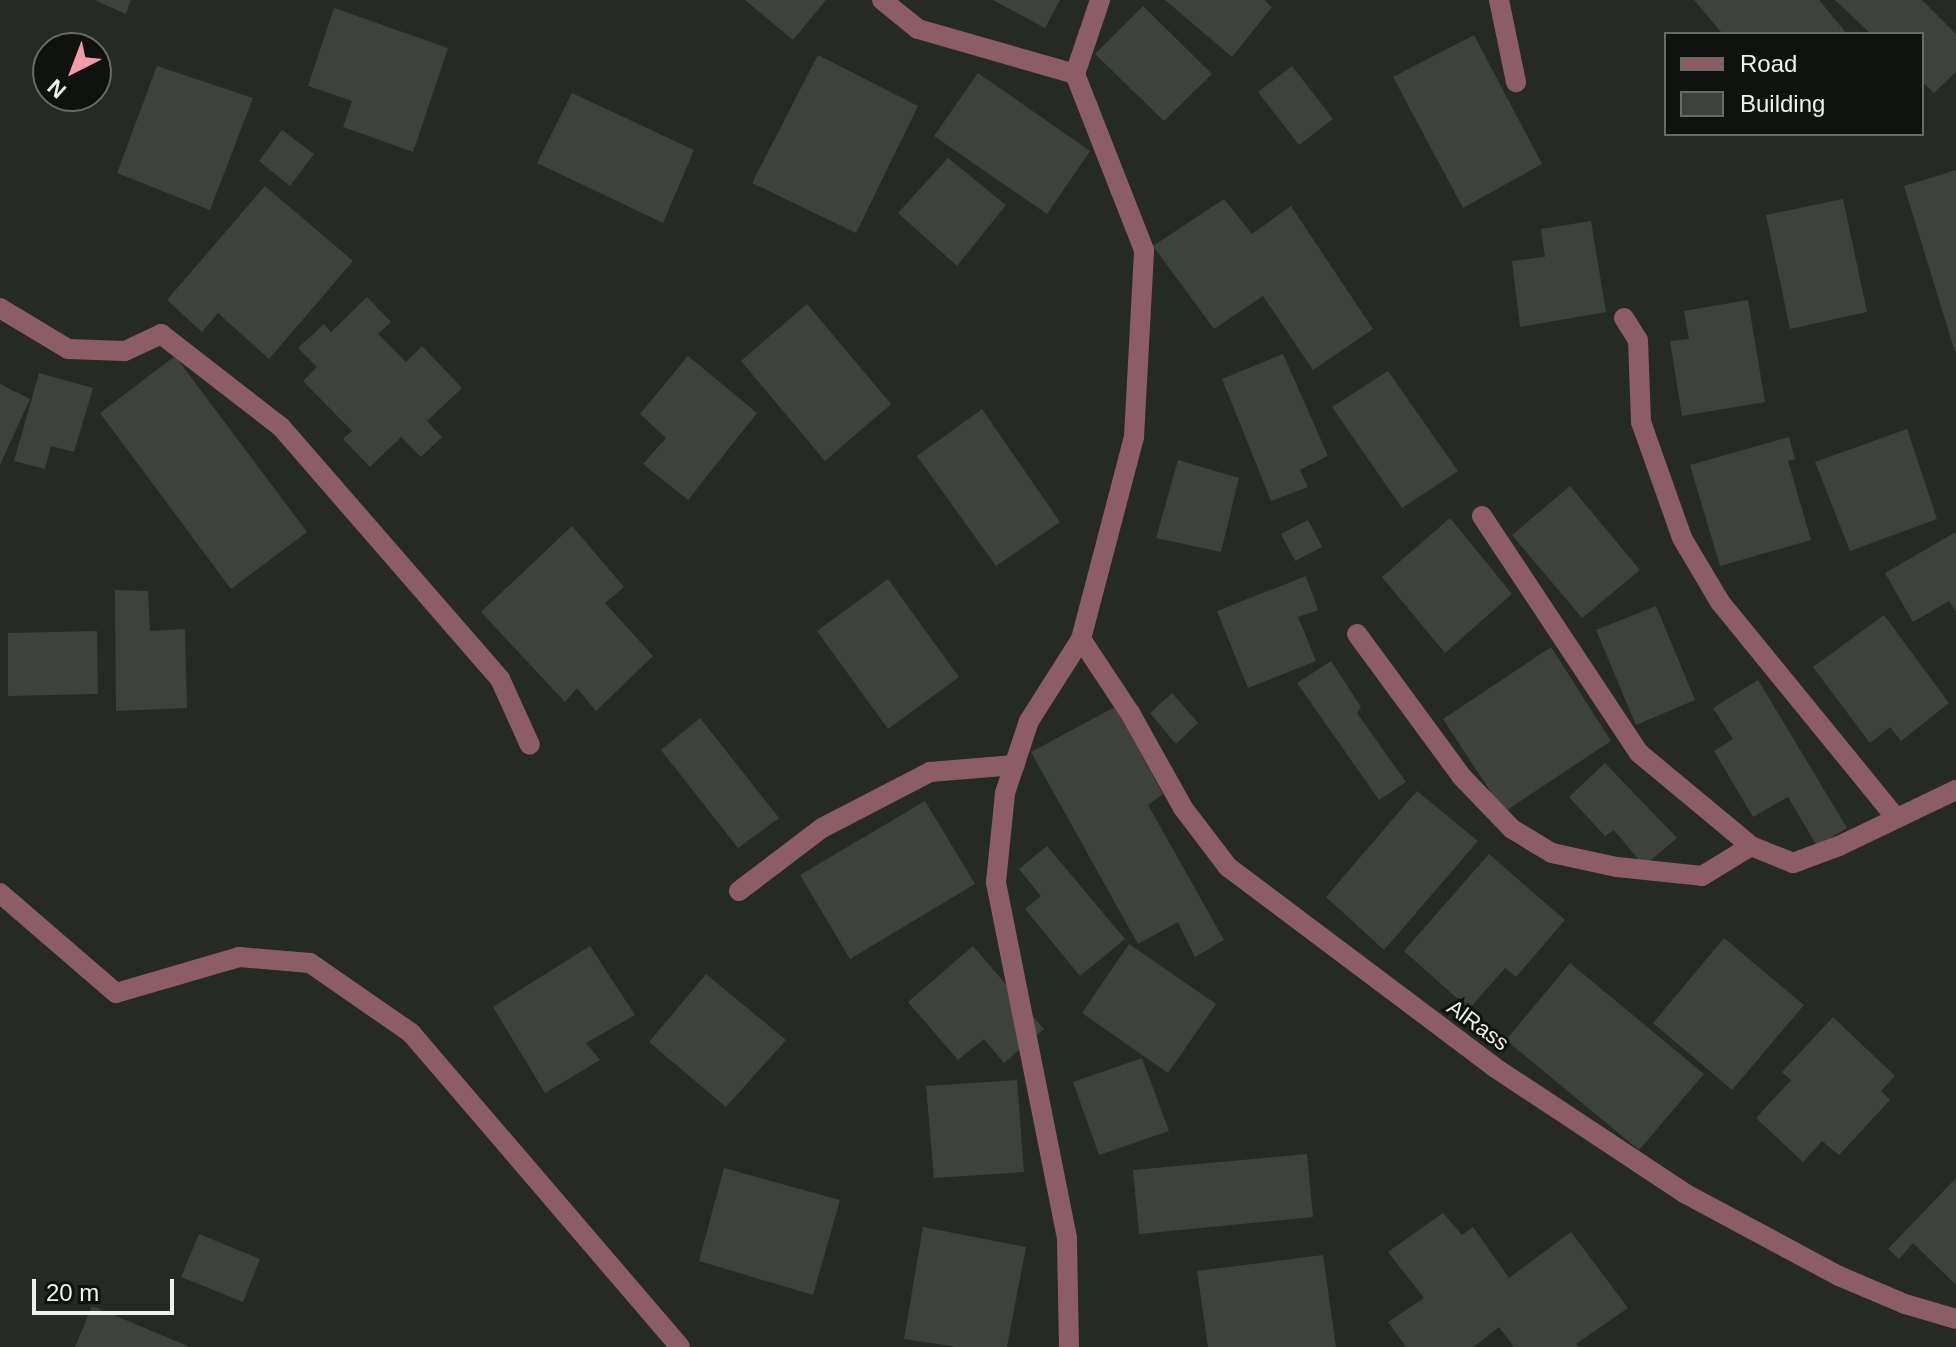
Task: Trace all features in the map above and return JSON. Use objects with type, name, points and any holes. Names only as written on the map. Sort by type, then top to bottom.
[{"type":"street","points":[[882,0],[918,29],[1075,74]]},
{"type":"street","points":[[1069,1347],[1067,1238],[996,882],[1005,793],[1029,721],[1081,639],[1134,437],[1144,250],[1075,74],[1100,0]]},
{"type":"street","points":[[1499,0],[1516,82]]},
{"type":"street","points":[[0,308],[68,349],[125,351],[161,334],[281,427],[500,679],[530,745]]},
{"type":"street","points":[[1624,318],[1638,340],[1641,422],[1682,538],[1720,602],[1896,818]]},
{"type":"street","points":[[1482,516],[1639,753],[1751,846],[1793,863],[1839,846],[1956,790]]},
{"type":"street","points":[[1357,634],[1462,777],[1512,829],[1552,853],[1617,867],[1702,876],[1751,846]]},
{"type":"street","name":"AlRass","points":[[1081,639],[1130,713],[1192,820],[1228,867],[1494,1067],[1686,1194],[1839,1276],[1905,1304],[1956,1319]]},
{"type":"street","points":[[739,891],[822,828],[930,772],[1015,765]]},
{"type":"street","points":[[0,893],[116,993],[239,957],[310,963],[411,1033],[680,1347]]},
{"type":"building","points":[[94,0],[131,0],[126,14]]},
{"type":"building","points":[[745,0],[826,0],[793,40]]},
{"type":"building","points":[[993,0],[1060,0],[1045,28]]},
{"type":"building","points":[[1165,0],[1264,0],[1272,7],[1232,57]]},
{"type":"building","points":[[1694,0],[1819,0],[1845,32],[1721,32]]},
{"type":"building","points":[[1835,0],[1922,0],[1956,34],[1956,72],[1934,93],[1924,84],[1924,32],[1869,32]]},
{"type":"building","points":[[1143,6],[1212,74],[1164,121],[1095,54]]},
{"type":"building","points":[[334,8],[448,48],[413,152],[343,127],[352,101],[308,86]]},
{"type":"building","points":[[1474,35],[1542,164],[1463,208],[1393,77]]},
{"type":"building","points":[[818,55],[918,106],[856,233],[752,183]]},
{"type":"building","points":[[157,66],[253,98],[210,210],[117,173]]},
{"type":"building","points":[[1292,66],[1333,119],[1299,145],[1258,92]]},
{"type":"building","points":[[978,73],[1090,151],[1047,214],[934,136]]},
{"type":"building","points":[[572,93],[694,150],[663,223],[537,163]]},
{"type":"building","points":[[282,130],[314,154],[290,186],[259,161]]},
{"type":"building","points":[[948,158],[1006,205],[957,266],[898,213]]},
{"type":"building","points":[[1956,170],[1956,351],[1955,352],[1904,186]]},
{"type":"building","points":[[265,186],[353,261],[269,359],[218,313],[202,332],[167,300]]},
{"type":"building","points":[[1224,199],[1252,234],[1291,206],[1373,329],[1313,370],[1263,296],[1214,329],[1153,246]]},
{"type":"building","points":[[1843,199],[1867,312],[1790,329],[1766,215]]},
{"type":"building","points":[[1591,221],[1606,312],[1520,327],[1512,261],[1545,257],[1541,229]]},
{"type":"building","points":[[367,297],[391,322],[378,334],[406,362],[422,346],[462,388],[427,421],[442,437],[421,457],[401,437],[370,467],[343,439],[352,431],[303,381],[317,367],[298,348],[324,324],[331,332]]},
{"type":"building","points":[[1748,300],[1765,402],[1682,416],[1670,341],[1689,339],[1684,311]]},
{"type":"building","points":[[807,304],[891,404],[825,461],[741,361]]},
{"type":"building","points":[[1283,354],[1328,456],[1300,470],[1308,487],[1271,501],[1222,379]]},
{"type":"building","points":[[175,356],[307,532],[231,589],[100,413]]},
{"type":"building","points":[[688,356],[757,413],[688,500],[643,464],[666,438],[640,414]]},
{"type":"building","points":[[1388,371],[1458,471],[1402,508],[1332,407]]},
{"type":"building","points":[[39,373],[93,388],[74,452],[51,446],[45,469],[14,461]]},
{"type":"building","points":[[0,384],[30,399],[0,465]]},
{"type":"building","points":[[982,409],[1060,522],[996,566],[917,456]]},
{"type":"building","points":[[1907,429],[1937,519],[1850,551],[1815,462]]},
{"type":"building","points":[[1789,437],[1795,459],[1788,461],[1811,540],[1720,566],[1690,465]]},
{"type":"building","points":[[1178,460],[1239,478],[1221,552],[1156,538]]},
{"type":"building","points":[[1570,486],[1640,570],[1582,618],[1512,535]]},
{"type":"building","points":[[1450,518],[1512,594],[1445,653],[1382,577]]},
{"type":"building","points":[[1308,520],[1322,547],[1295,561],[1281,534]]},
{"type":"building","points":[[572,526],[624,587],[605,603],[653,656],[596,711],[577,688],[565,702],[481,612]]},
{"type":"building","points":[[1956,532],[1956,612],[1949,601],[1913,622],[1885,573]]},
{"type":"building","points":[[1306,576],[1318,610],[1298,617],[1316,661],[1248,688],[1217,611]]},
{"type":"building","points":[[888,579],[959,677],[888,729],[817,631]]},
{"type":"building","points":[[115,590],[148,591],[150,631],[185,629],[187,708],[116,711]]},
{"type":"building","points":[[1656,606],[1695,700],[1636,725],[1596,630]]},
{"type":"building","points":[[1884,615],[1949,703],[1901,741],[1890,727],[1870,743],[1813,667]]},
{"type":"building","points":[[97,631],[98,694],[8,696],[8,633]]},
{"type":"building","points":[[1551,647],[1611,741],[1504,812],[1443,719]]},
{"type":"building","points":[[1331,661],[1361,707],[1357,713],[1406,782],[1379,800],[1297,683]]},
{"type":"building","points":[[1758,680],[1847,828],[1817,846],[1788,797],[1753,817],[1714,751],[1733,739],[1713,708]]},
{"type":"building","points":[[1172,693],[1198,723],[1176,744],[1150,713]]},
{"type":"building","points":[[1115,707],[1163,794],[1148,805],[1224,940],[1195,957],[1178,922],[1138,944],[1031,752]]},
{"type":"building","points":[[700,718],[779,818],[738,848],[661,750]]},
{"type":"building","points":[[1605,763],[1677,838],[1644,866],[1614,830],[1605,836],[1569,797]]},
{"type":"building","points":[[1417,791],[1478,841],[1384,950],[1326,897]]},
{"type":"building","points":[[925,801],[975,884],[850,959],[800,875]]},
{"type":"building","points":[[1047,846],[1125,939],[1080,976],[1025,909],[1041,896],[1019,869]]},
{"type":"building","points":[[1489,854],[1565,920],[1516,977],[1505,968],[1469,1009],[1404,951]]},
{"type":"building","points":[[1724,938],[1804,1005],[1732,1090],[1653,1023]]},
{"type":"building","points":[[1129,944],[1216,1004],[1168,1073],[1082,1013]]},
{"type":"building","points":[[590,946],[635,1015],[586,1043],[600,1060],[545,1093],[493,1007]]},
{"type":"building","points":[[973,946],[1044,1029],[1004,1063],[984,1039],[958,1060],[908,1002]]},
{"type":"building","points":[[1570,963],[1704,1074],[1639,1150],[1506,1040]]},
{"type":"building","points":[[706,974],[786,1040],[726,1107],[649,1042]]},
{"type":"building","points":[[1833,1017],[1895,1076],[1881,1091],[1890,1100],[1839,1155],[1822,1141],[1803,1162],[1756,1118],[1791,1080],[1782,1072]]},
{"type":"building","points":[[1142,1058],[1169,1131],[1099,1155],[1073,1082]]},
{"type":"building","points":[[1017,1080],[1024,1172],[934,1178],[926,1086]]},
{"type":"building","points":[[1307,1154],[1313,1217],[1139,1234],[1133,1170]]},
{"type":"building","points":[[724,1168],[840,1200],[813,1295],[699,1261]]},
{"type":"building","points":[[1956,1178],[1956,1285],[1913,1243],[1899,1259],[1888,1249]]},
{"type":"building","points":[[1443,1213],[1462,1235],[1473,1227],[1509,1278],[1571,1232],[1628,1308],[1576,1344],[1579,1347],[1514,1347],[1499,1327],[1474,1347],[1406,1347],[1388,1322],[1424,1298],[1388,1252]]},
{"type":"building","points":[[923,1227],[1026,1247],[1007,1347],[957,1347],[904,1339]]},
{"type":"building","points":[[199,1234],[260,1259],[243,1302],[181,1277]]},
{"type":"building","points":[[1323,1255],[1336,1347],[1208,1347],[1197,1271]]},
{"type":"building","points":[[92,1306],[190,1347],[75,1347]]}]
